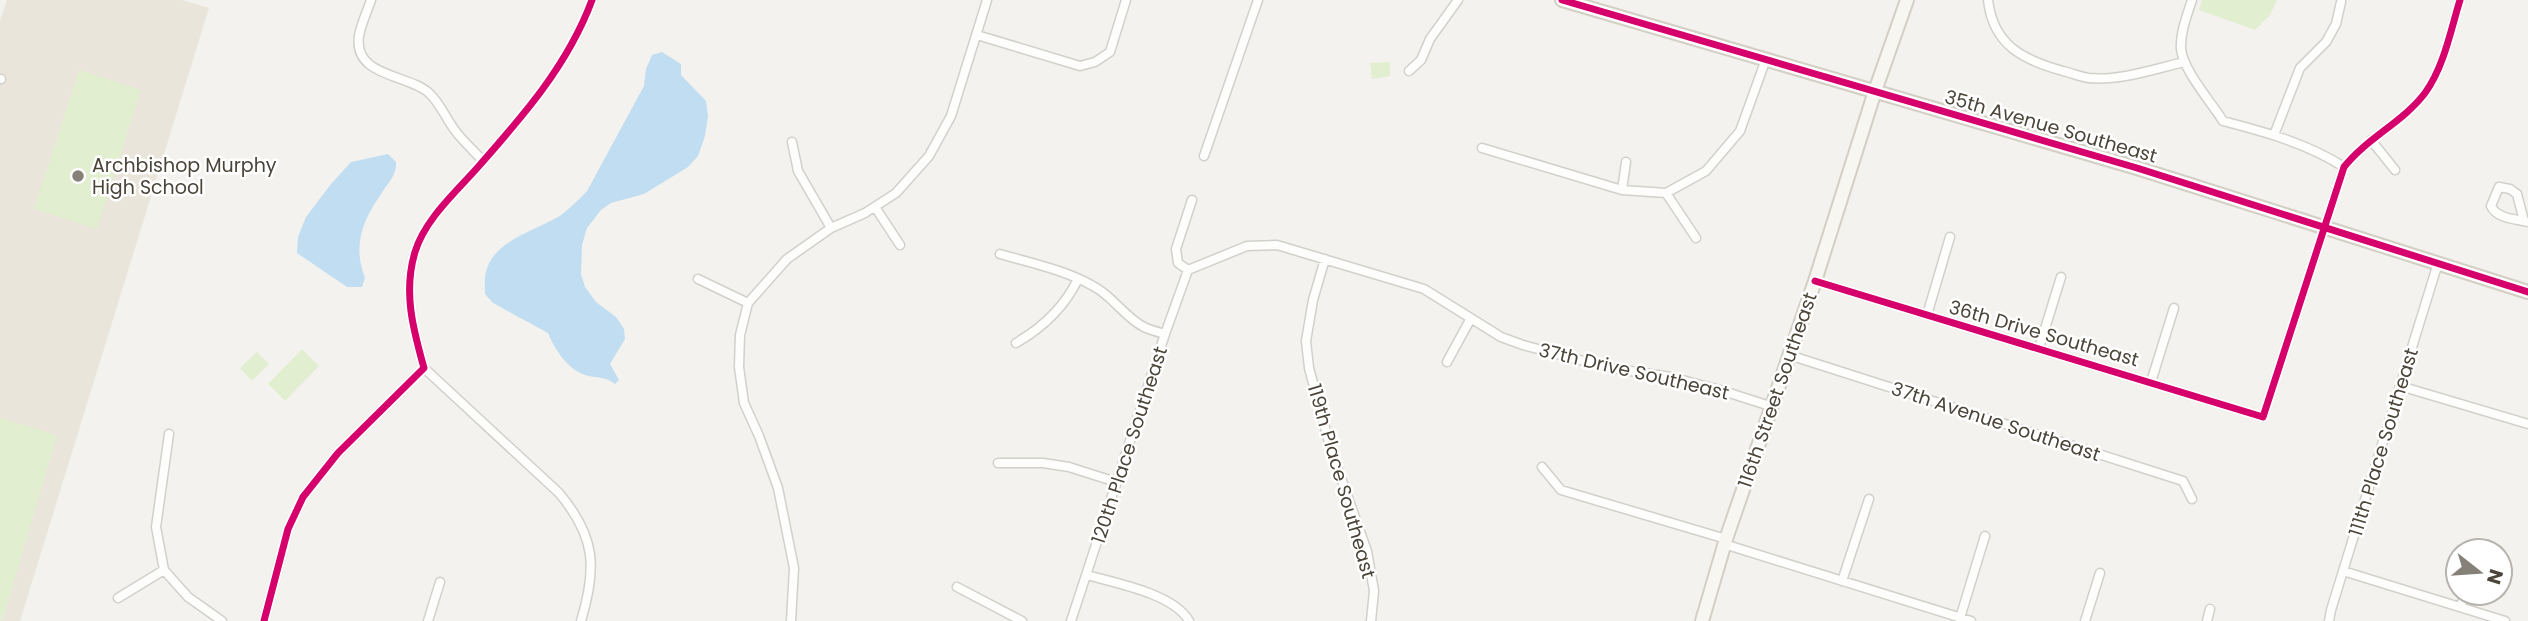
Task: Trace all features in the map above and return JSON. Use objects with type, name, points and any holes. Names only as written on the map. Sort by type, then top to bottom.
[{"type":"street","points":[[371,0],[359,37],[360,50],[367,62],[375,70],[413,83],[430,94],[457,133],[483,161]]},
{"type":"street","points":[[581,621],[592,565],[586,535],[575,512],[559,493],[424,368],[410,309],[410,278],[415,251],[429,222],[529,109],[553,76],[592,0]]},
{"type":"street","points":[[791,621],[794,568],[778,488],[744,403],[739,367],[740,335],[748,303],[787,259],[831,228],[875,207],[896,193],[929,156],[951,116],[988,0]]},
{"type":"street","points":[[976,35],[1080,66],[1095,62],[1110,52],[1126,0]]},
{"type":"street","points":[[1205,156],[1258,0]]},
{"type":"street","points":[[1409,71],[1421,60],[1430,39],[1458,0]]},
{"type":"street","name":"35th Avenue Southeast","points":[[1562,0],[2137,168],[2528,292]]},
{"type":"street","name":"116th Street Southeast","points":[[1702,621],[1725,541],[1815,281],[1907,0]]},
{"type":"street","points":[[1987,0],[1990,18],[2001,38],[2020,55],[2047,67],[2089,78],[2127,75],[2184,62]]},
{"type":"street","points":[[2192,0],[2184,25],[2181,48],[2184,62],[2223,121],[2317,150],[2344,167]]},
{"type":"street","points":[[2325,227],[2344,167],[2371,140],[2402,117],[2426,92],[2439,65],[2460,0]]},
{"type":"street","points":[[2274,135],[2300,68],[2326,42],[2336,24],[2341,2]]},
{"type":"street","points":[[1482,148],[1622,190],[1666,193],[1706,171],[1740,131],[1766,59]]},
{"type":"street","points":[[2371,140],[2395,170]]},
{"type":"street","points":[[792,142],[798,171],[831,228]]},
{"type":"street","points":[[1622,190],[1626,162]]},
{"type":"street","points":[[2500,187],[2517,194],[2526,222],[2493,212],[2491,206],[2500,187]]},
{"type":"street","points":[[1666,193],[1696,238]]},
{"type":"street","points":[[1188,270],[1178,263],[1176,249],[1192,200]]},
{"type":"street","points":[[875,207],[900,245]]},
{"type":"street","name":"36th Drive Southeast","points":[[1815,281],[2263,417],[2325,227]]},
{"type":"street","points":[[1927,315],[1950,237]]},
{"type":"street","name":"37th Drive Southeast","points":[[1188,270],[1247,246],[1277,245],[1424,289],[1501,337],[1567,358],[1610,368],[1671,377],[1770,406]]},
{"type":"street","points":[[1000,254],[1078,279],[1108,295],[1144,328],[1164,334]]},
{"type":"street","name":"119th Place Southeast","points":[[1325,260],[1313,300],[1307,341],[1309,368],[1331,450],[1367,551],[1374,591],[1371,621]]},
{"type":"street","name":"111th Place Southeast","points":[[2329,621],[2438,263]]},
{"type":"street","name":"120th Place Southeast","points":[[1071,621],[1164,334],[1188,270]]},
{"type":"street","points":[[2039,348],[2061,277]]},
{"type":"street","points":[[698,279],[748,303]]},
{"type":"street","points":[[1016,343],[1048,320],[1071,293],[1078,279]]},
{"type":"street","points":[[2151,382],[2174,307]]},
{"type":"street","points":[[1447,362],[1471,318]]},
{"type":"street","name":"37th Avenue Southeast","points":[[1789,355],[2183,481],[2192,499]]},
{"type":"street","points":[[264,621],[288,529],[303,497],[338,453],[424,368]]},
{"type":"street","points":[[2400,386],[2528,424]]},
{"type":"street","points":[[169,434],[156,527],[164,570],[188,597],[222,621]]},
{"type":"street","points":[[998,463],[1043,463],[1069,467],[1116,482]]},
{"type":"street","points":[[1542,467],[1561,490],[1971,621]]},
{"type":"street","points":[[1842,581],[1870,499]]},
{"type":"street","points":[[1960,618],[1985,536]]},
{"type":"street","points":[[118,598],[164,570]]},
{"type":"street","points":[[2343,571],[2444,602]]},
{"type":"street","points":[[2085,621],[2100,573]]},
{"type":"street","points":[[1087,575],[1166,601],[1186,615],[1189,621]]},
{"type":"street","points":[[428,621],[440,582]]},
{"type":"street","points":[[957,587],[1022,621]]},
{"type":"street","points":[[2460,607],[2505,621]]},
{"type":"street","points":[[2207,621],[2210,609]]},
{"type":"shaded area","name":"Archbishop Murphy High School","points":[[7,0],[182,0],[209,8],[20,621],[0,621],[0,21]]},
{"type":"green space","points":[[2202,0],[2277,0],[2270,15],[2255,30],[2199,10]]},
{"type":"green space","points":[[1390,62],[1390,76],[1372,79],[1370,63]]},
{"type":"green space","points":[[79,70],[141,90],[97,229],[34,209]]},
{"type":"green space","points":[[302,349],[319,366],[285,401],[268,384]]},
{"type":"green space","points":[[257,352],[269,364],[252,381],[240,368]]},
{"type":"green space","points":[[0,418],[57,435],[3,619],[0,620]]},
{"type":"water","points":[[662,52],[681,64],[681,75],[706,101],[708,116],[698,156],[688,167],[644,194],[611,203],[601,210],[587,228],[582,245],[581,274],[585,287],[596,302],[616,317],[624,329],[625,339],[610,364],[619,380],[615,384],[575,370],[559,353],[548,333],[493,303],[485,294],[485,277],[490,261],[497,252],[516,238],[558,217],[587,191],[644,86],[646,69],[652,55]]},
{"type":"water","points":[[388,154],[396,162],[395,170],[365,222],[360,243],[361,266],[365,278],[362,287],[347,287],[297,253],[298,237],[306,217],[351,162]]},
{"type":"cycle path","points":[[264,621],[288,529],[303,497],[338,453],[424,368],[413,325],[410,282],[415,252],[426,228],[543,89],[570,46],[592,0]]},
{"type":"cycle path","points":[[1562,0],[2137,168],[2528,292]]},
{"type":"cycle path","points":[[1815,281],[2263,417],[2344,167],[2363,147],[2406,113],[2432,83],[2442,60],[2460,0]]},
{"type":"place","name":"Archbishop Murphy High School","points":[[78,176]]}]
